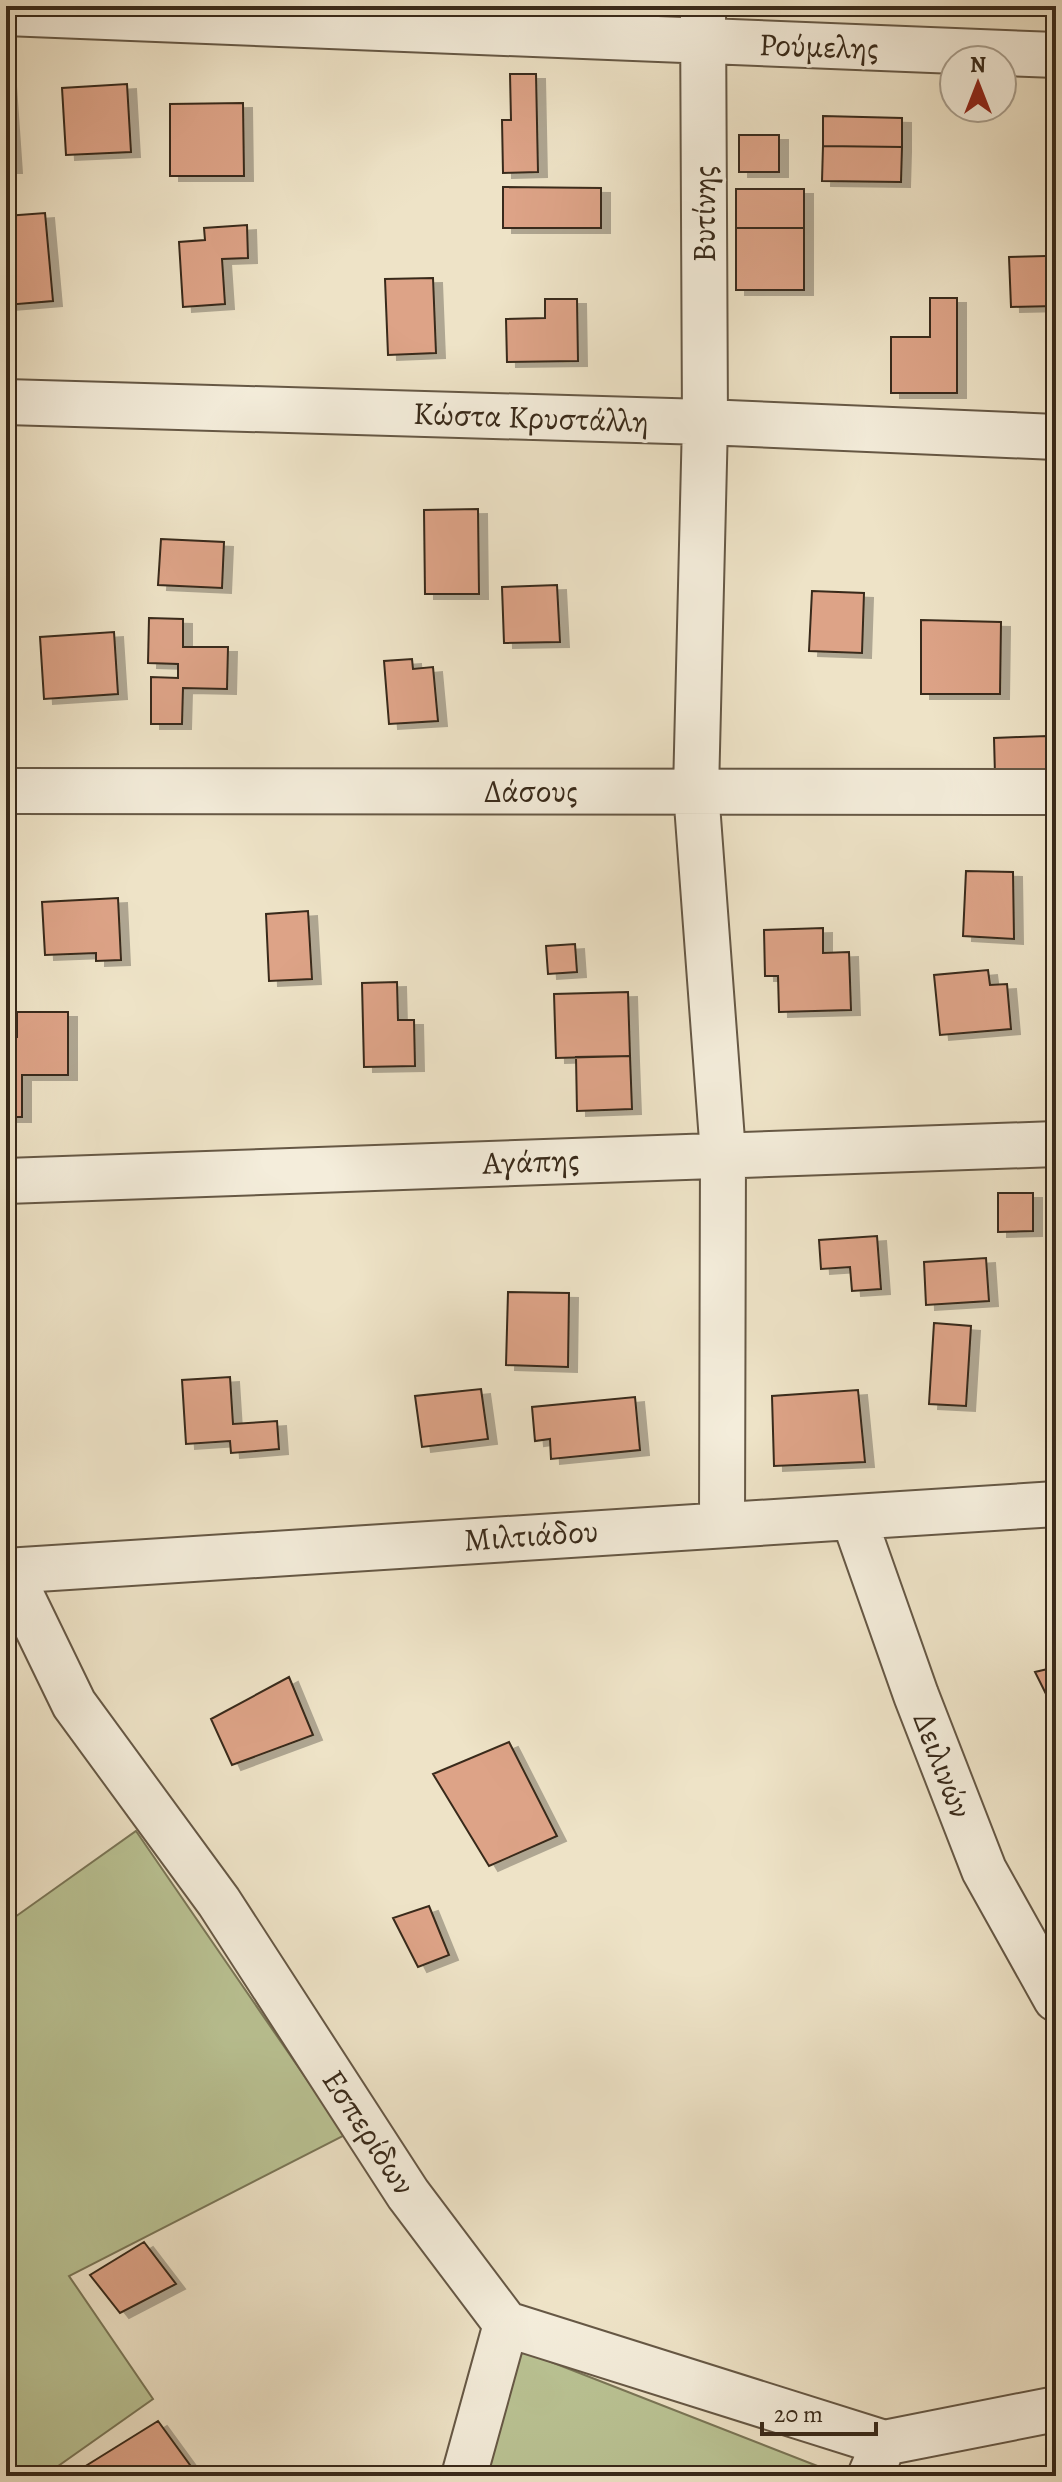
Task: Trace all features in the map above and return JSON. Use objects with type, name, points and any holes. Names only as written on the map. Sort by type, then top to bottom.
[{"type":"street","name":"Ρούμελης","points":[[6,13],[703,24],[1056,55]]},
{"type":"street","name":"Βυτίνης","points":[[703,24],[705,422],[696,791],[723,1154],[722,1523]]},
{"type":"street","name":"Κώστα Κρυστάλλη","points":[[6,402],[705,422],[1056,437]]},
{"type":"street","name":"Δάσους","points":[[6,791],[1056,792]]},
{"type":"street","name":"Αγάπης","points":[[6,1181],[1056,1144]]},
{"type":"street","name":"Μιλτιάδου","points":[[8,1570],[1056,1504]]},
{"type":"street","name":"Δειλινών","points":[[854,1519],[916,1695],[984,1870],[1056,1999]]},
{"type":"street","name":"Εσπερίδων","points":[[8,1570],[74,1704],[219,1902],[408,2194],[506,2324]]},
{"type":"street","points":[[464,2476],[506,2324],[877,2459],[1056,2409]]},
{"type":"green space","points":[[136,1831],[345,2135],[69,2276],[153,2399],[44,2476],[6,2476],[6,1906],[15,1917]]},
{"type":"green space","points":[[518,2349],[843,2476],[482,2476]]},
{"type":"building","points":[[510,74],[536,74],[538,172],[503,173],[502,120],[511,120]]},
{"type":"building","points":[[7,81],[13,168],[6,168]]},
{"type":"building","points":[[127,84],[131,152],[66,155],[62,88]]},
{"type":"building","points":[[243,103],[244,176],[170,176],[170,104]]},
{"type":"building","points":[[823,116],[902,118],[902,147],[823,146]]},
{"type":"building","points":[[739,135],[779,135],[779,172],[739,172]]},
{"type":"building","points":[[823,146],[902,147],[901,182],[822,181]]},
{"type":"building","points":[[503,187],[601,188],[601,228],[503,228]]},
{"type":"building","points":[[736,189],[804,189],[804,228],[736,228]]},
{"type":"building","points":[[45,213],[53,301],[6,305],[6,216]]},
{"type":"building","points":[[247,225],[248,258],[222,259],[225,304],[183,307],[179,242],[205,240],[204,228]]},
{"type":"building","points":[[736,228],[804,228],[804,290],[736,290]]},
{"type":"building","points":[[1056,256],[1056,306],[1011,307],[1009,257]]},
{"type":"building","points":[[433,278],[436,353],[388,355],[385,279]]},
{"type":"building","points":[[930,298],[957,298],[957,393],[891,393],[891,337],[930,337]]},
{"type":"building","points":[[545,299],[577,299],[578,361],[507,362],[506,319],[545,318]]},
{"type":"building","points":[[478,509],[479,594],[425,594],[424,510]]},
{"type":"building","points":[[161,539],[224,542],[222,588],[158,585]]},
{"type":"building","points":[[557,585],[560,642],[504,643],[502,587]]},
{"type":"building","points":[[812,591],[864,593],[862,653],[809,651]]},
{"type":"building","points":[[149,618],[183,619],[183,647],[228,647],[227,689],[183,688],[182,724],[151,724],[151,677],[178,678],[178,664],[148,663]]},
{"type":"building","points":[[921,620],[1001,622],[1000,694],[921,694]]},
{"type":"building","points":[[114,632],[118,694],[44,699],[40,637]]},
{"type":"building","points":[[412,659],[413,669],[433,667],[438,721],[389,724],[384,661]]},
{"type":"building","points":[[1047,736],[1048,773],[995,775],[994,738]]},
{"type":"building","points":[[966,871],[1013,872],[1014,939],[963,936]]},
{"type":"building","points":[[118,898],[121,960],[96,961],[96,953],[45,955],[42,902]]},
{"type":"building","points":[[308,911],[312,979],[269,981],[266,914]]},
{"type":"building","points":[[823,928],[823,953],[849,952],[851,1010],[779,1012],[778,976],[765,976],[764,930]]},
{"type":"building","points":[[575,944],[577,972],[548,974],[546,946]]},
{"type":"building","points":[[988,970],[990,985],[1007,984],[1011,1029],[940,1035],[934,975]]},
{"type":"building","points":[[397,982],[398,1020],[414,1020],[415,1066],[364,1067],[362,983]]},
{"type":"building","points":[[628,992],[630,1056],[556,1058],[554,994]]},
{"type":"building","points":[[17,1012],[68,1012],[68,1075],[22,1075],[22,1117],[6,1117],[6,1037],[17,1037]]},
{"type":"building","points":[[630,1056],[632,1109],[577,1111],[576,1057]]},
{"type":"building","points":[[998,1193],[1033,1193],[1033,1231],[998,1232]]},
{"type":"building","points":[[877,1236],[881,1289],[852,1291],[850,1267],[821,1269],[819,1240]]},
{"type":"building","points":[[986,1258],[989,1301],[926,1305],[924,1262]]},
{"type":"building","points":[[508,1292],[569,1293],[568,1367],[506,1365]]},
{"type":"building","points":[[934,1323],[971,1326],[966,1406],[929,1404]]},
{"type":"building","points":[[230,1377],[233,1424],[277,1421],[279,1449],[231,1453],[230,1441],[186,1444],[182,1380]]},
{"type":"building","points":[[481,1389],[488,1439],[422,1447],[415,1396]]},
{"type":"building","points":[[858,1390],[865,1462],[774,1466],[772,1396]]},
{"type":"building","points":[[635,1397],[640,1450],[551,1459],[550,1439],[535,1441],[532,1407]]},
{"type":"building","points":[[1056,1667],[1056,1708],[1054,1710],[1035,1672]]},
{"type":"building","points":[[289,1677],[313,1735],[232,1765],[211,1719]]},
{"type":"building","points":[[509,1742],[557,1836],[489,1866],[433,1774]]},
{"type":"building","points":[[429,1906],[449,1955],[418,1967],[393,1918]]},
{"type":"building","points":[[144,2242],[176,2284],[120,2313],[90,2275]]},
{"type":"building","points":[[158,2421],[198,2476],[90,2476],[84,2467]]}]
